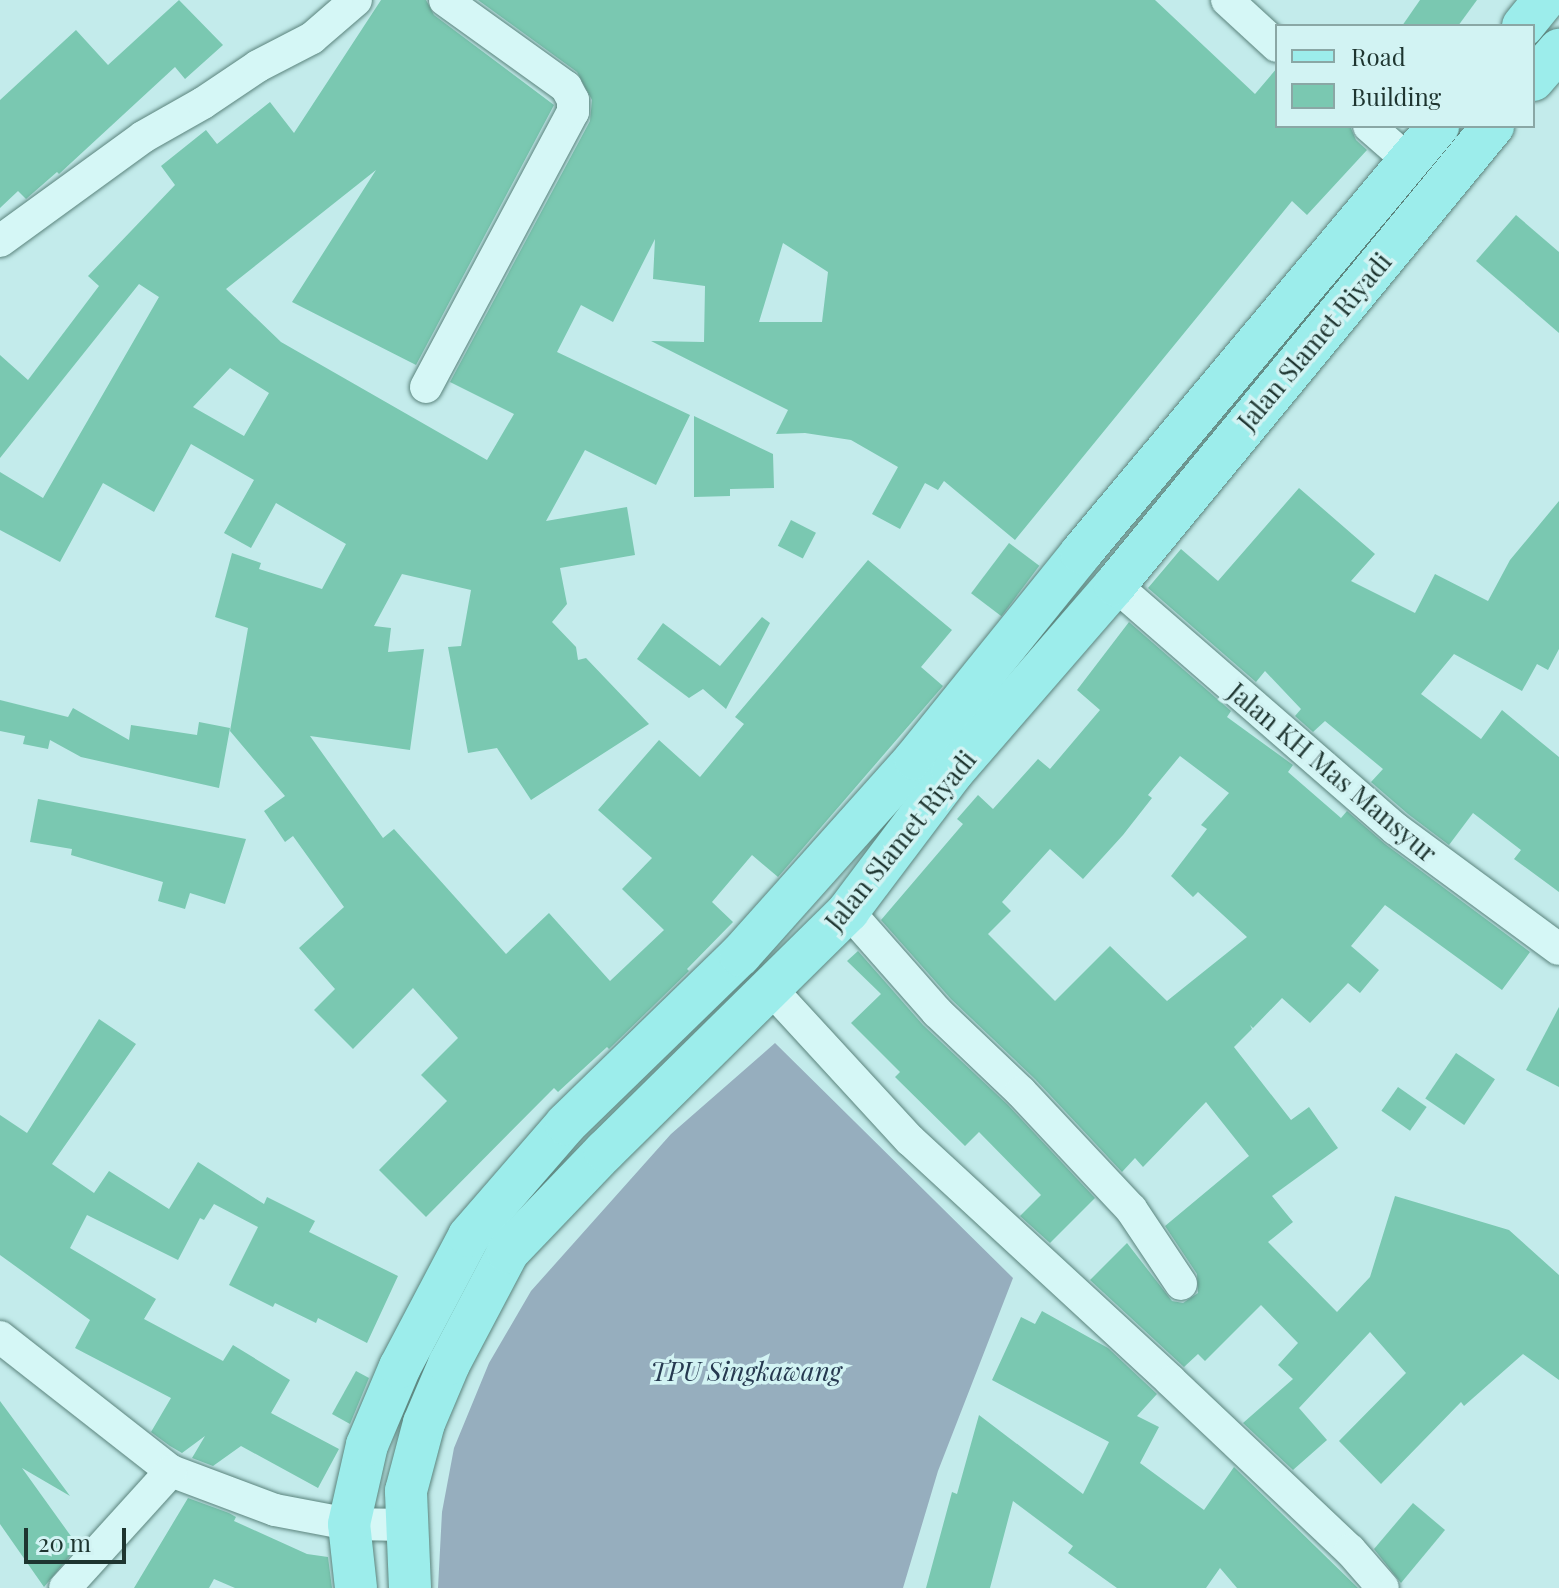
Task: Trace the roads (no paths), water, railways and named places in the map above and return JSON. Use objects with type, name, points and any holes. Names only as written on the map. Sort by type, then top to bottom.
[{"type":"main road","points":[[1535,78],[1559,50]]},
{"type":"main road","name":"Jalan Slamet Riyadi","points":[[356,1588],[349,1524],[367,1445],[400,1367],[469,1236],[566,1124],[740,955],[915,759],[1081,553],[1436,128]]},
{"type":"main road","name":"Jalan Slamet Riyadi","points":[[410,1588],[406,1491],[424,1423],[449,1364],[508,1252],[848,911],[952,773],[1115,585],[1491,128]]},
{"type":"street","points":[[0,241],[143,137],[203,103],[258,66],[312,38],[356,0]]},
{"type":"street","points":[[426,387],[573,112],[573,100],[566,87],[445,0]]},
{"type":"street","points":[[1227,0],[1275,44]]},
{"type":"street","points":[[1371,128],[1409,161]]},
{"type":"street","name":"Jalan KH Mas Mansyur","points":[[1115,585],[1396,829],[1559,949]]},
{"type":"street","points":[[848,911],[937,1012],[1021,1092],[1131,1209],[1181,1284]]},
{"type":"street","points":[[770,988],[910,1140],[1205,1412],[1350,1550],[1383,1588]]},
{"type":"street","points":[[0,1337],[171,1471],[275,1510],[349,1524],[406,1525]]},
{"type":"street","points":[[65,1588],[171,1471]]},
{"type":"park label","name":"TPU Singkawang","points":[[746,1371]]}]
